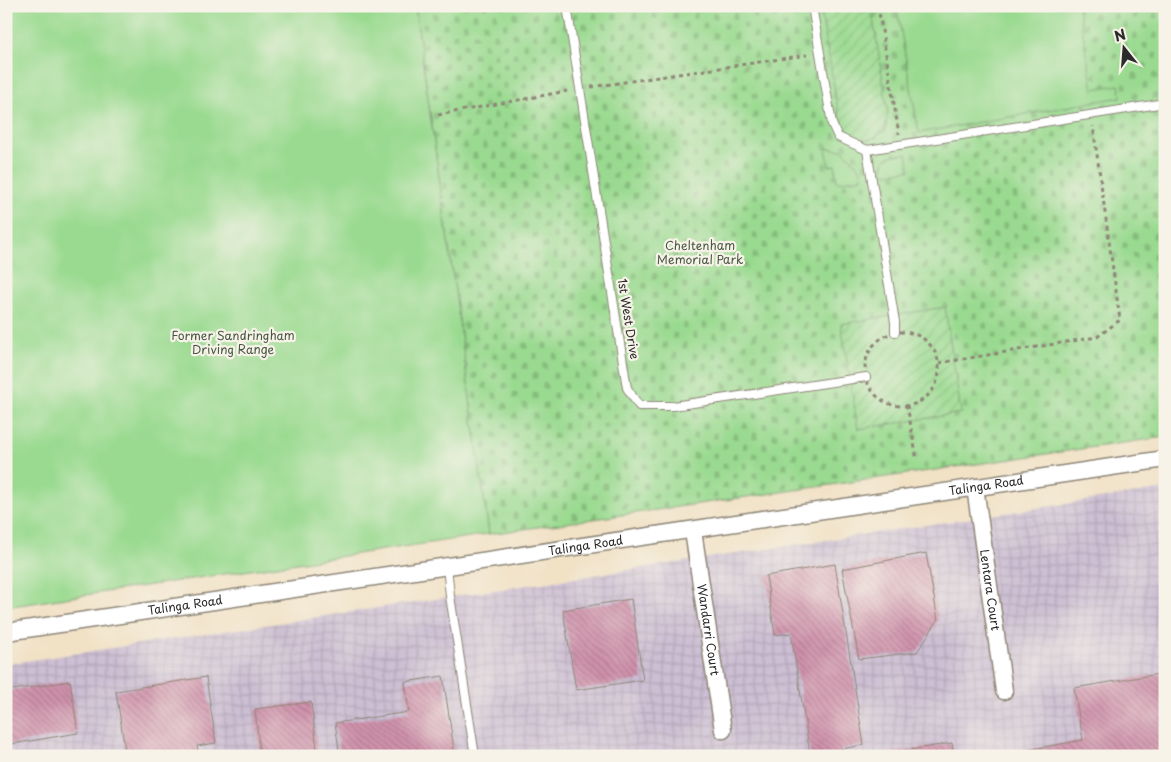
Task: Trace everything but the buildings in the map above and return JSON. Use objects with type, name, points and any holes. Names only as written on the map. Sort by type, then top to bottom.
[{"type":"street","name":"Talinga Road","points":[[6,632],[1165,458]]},
{"type":"street","name":"Lentara Court","points":[[975,487],[1004,691]]},
{"type":"street","name":"Wandarri Court","points":[[693,530],[723,730]]},
{"type":"lane","name":"1st West Drive","points":[[567,6],[627,388],[639,406],[673,406],[866,377]]},
{"type":"lane","points":[[812,6],[832,124],[838,137],[867,150],[1165,103]]},
{"type":"lane","points":[[867,150],[895,322],[895,332]]},
{"type":"lane","points":[[446,566],[475,756]]},
{"type":"path","points":[[878,6],[900,145]]},
{"type":"path","points":[[438,115],[580,89],[820,53]]},
{"type":"path","points":[[866,377],[870,387],[881,399],[896,405],[907,405],[923,398],[935,386],[939,374],[939,362],[1097,337],[1120,320],[1091,115]]},
{"type":"path","points":[[907,405],[917,460]]},
{"type":"shaded area","points":[[1165,489],[1165,756],[6,756],[6,664]]},
{"type":"green space","name":"Former Sandringham Driving Range","points":[[6,6],[415,6],[489,534],[6,607]]},
{"type":"green space","name":"Cheltenham Memorial Park","points":[[415,6],[1165,6],[1165,437],[489,534]]},
{"type":"green space","points":[[820,6],[871,6],[888,112],[885,131],[873,138],[859,139],[850,134],[839,115]]},
{"type":"green space","points":[[910,6],[1078,6],[1093,89],[1119,85],[1121,97],[919,133],[897,9]]},
{"type":"green space","points":[[826,148],[843,150],[861,170],[862,178],[837,182],[835,165],[829,166]]},
{"type":"green space","points":[[907,154],[910,170],[882,174],[885,159],[894,155]]},
{"type":"green space","points":[[945,307],[961,413],[858,429],[841,324]]}]
